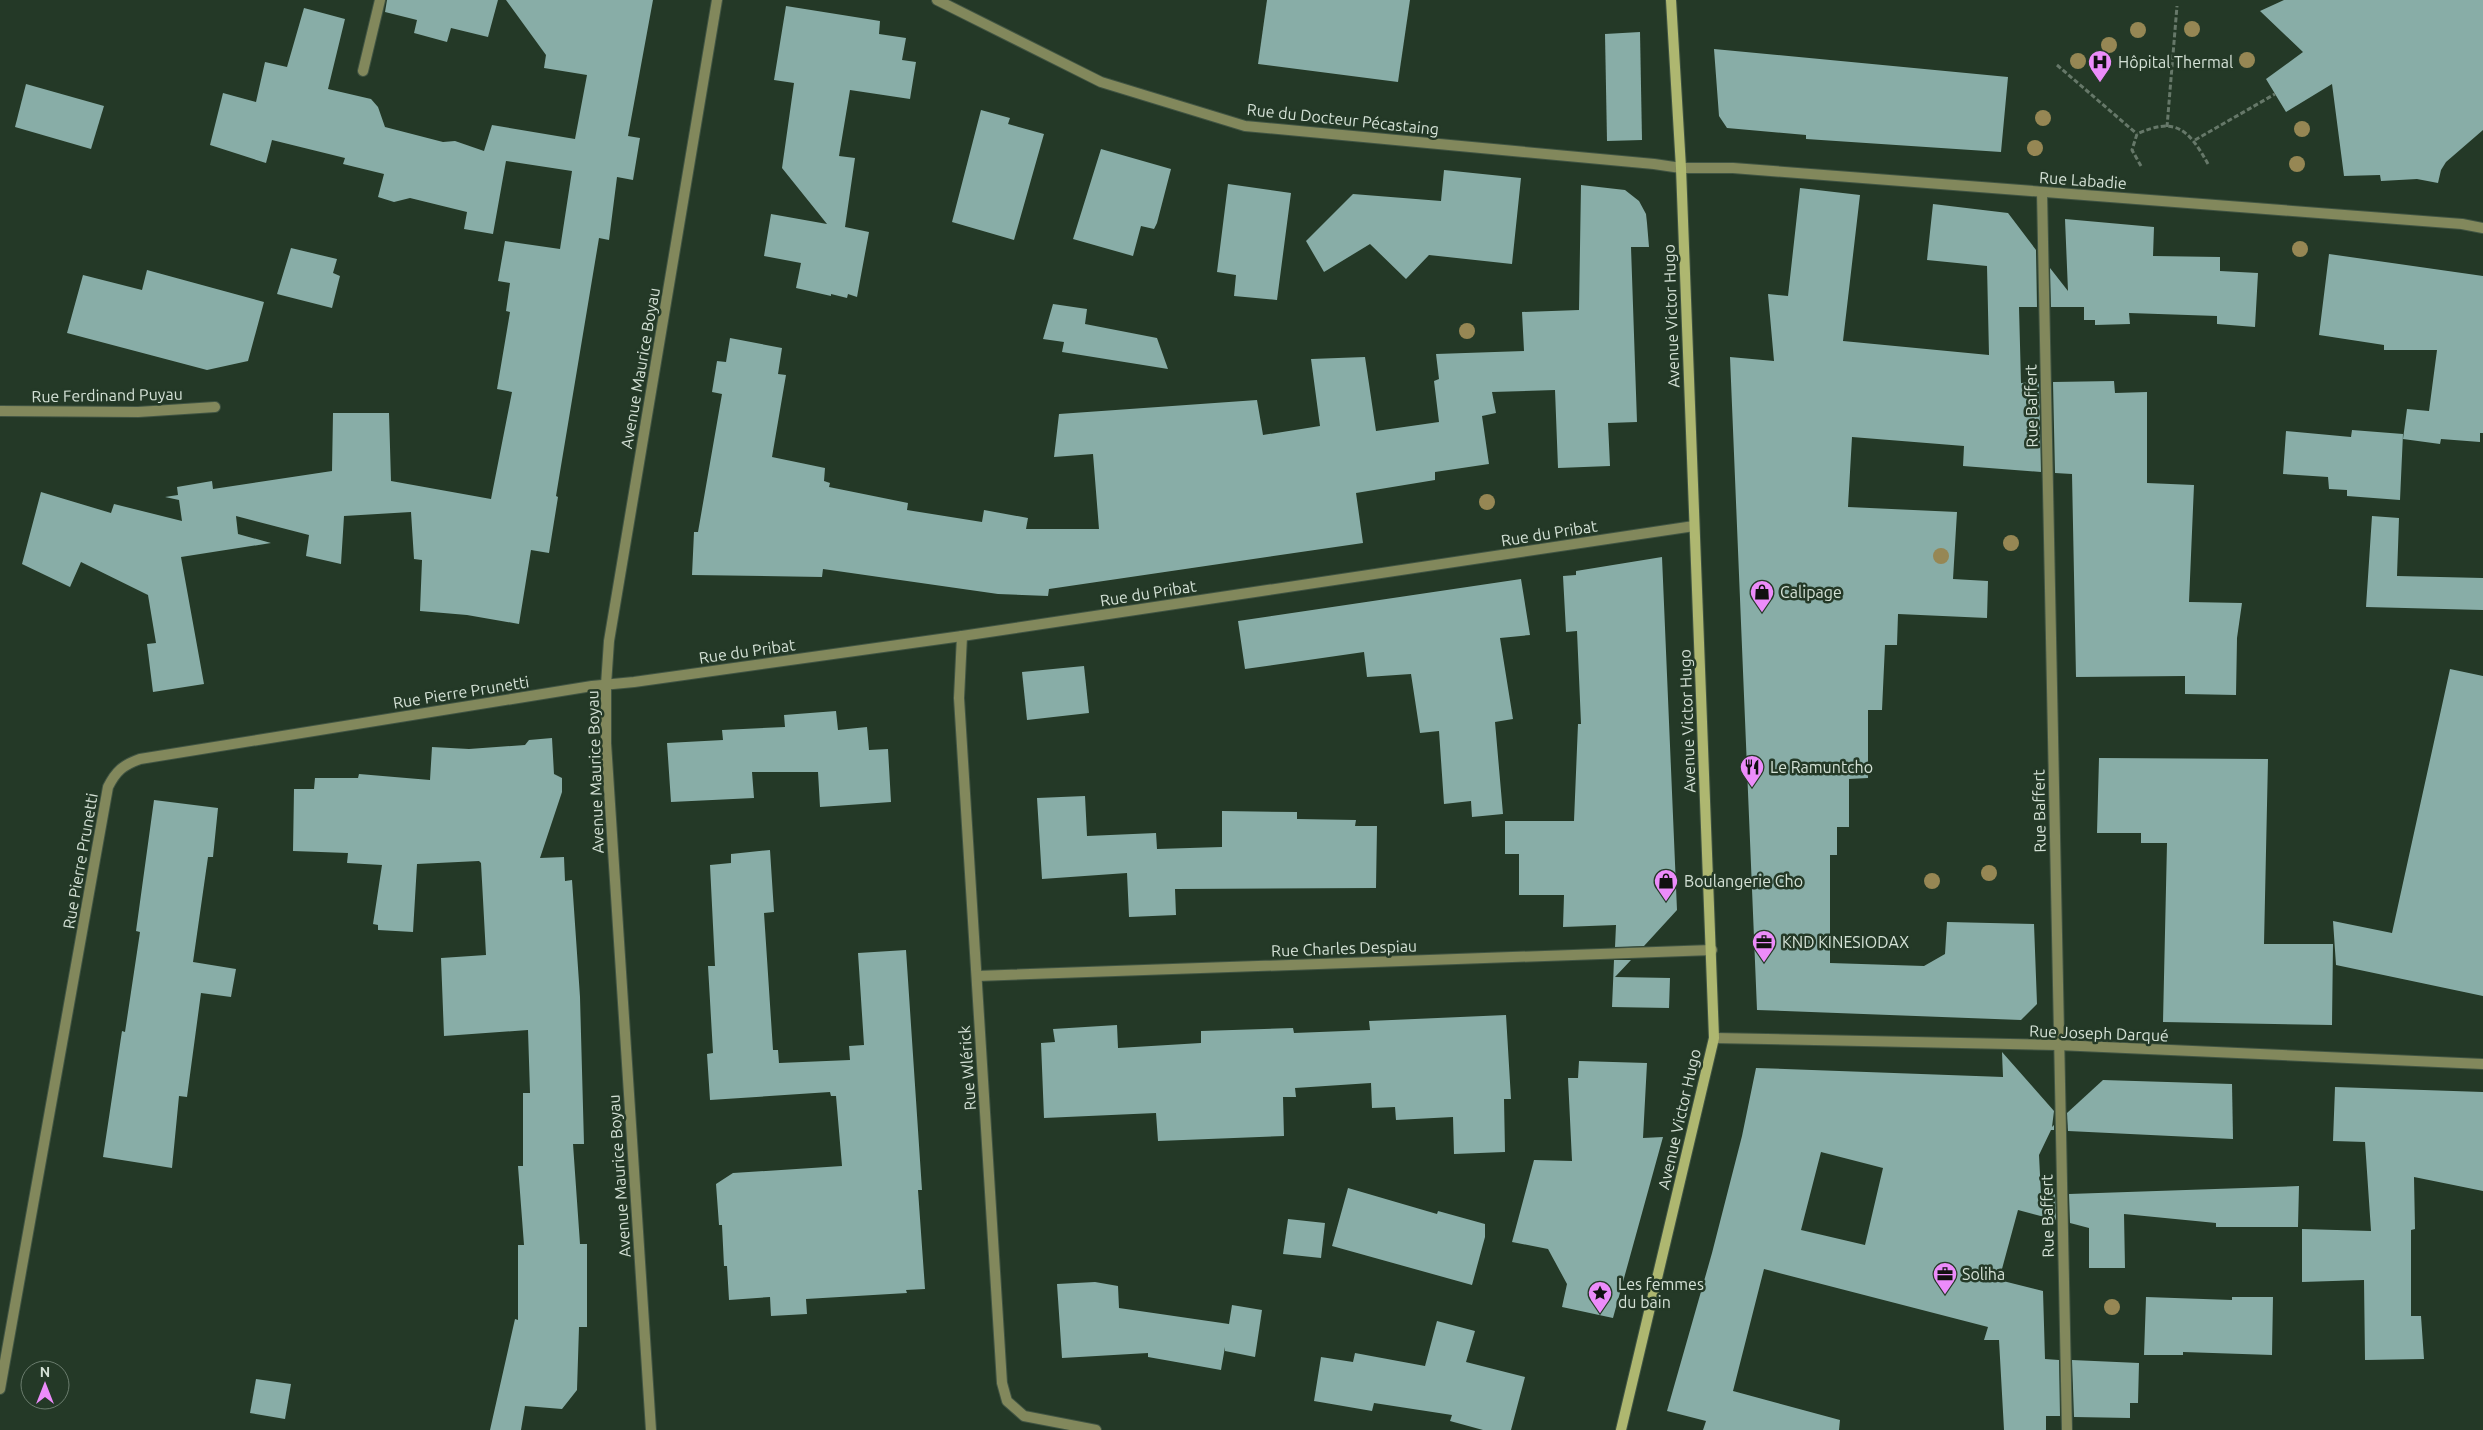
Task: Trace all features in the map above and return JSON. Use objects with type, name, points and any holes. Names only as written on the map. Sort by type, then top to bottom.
[{"type":"main road","name":"Avenue Victor Hugo","points":[[1621,1430],[1714,1038],[1681,168],[1671,0]]},
{"type":"street","points":[[363,71],[380,0]]},
{"type":"street","name":"Avenue Maurice Boyau","points":[[651,1430],[606,743],[606,685],[609,641],[717,0]]},
{"type":"street","name":"Rue du Docteur Pécastaing","points":[[938,0],[1101,82],[1245,126],[1681,168]]},
{"type":"street","name":"Rue Labadie","points":[[1681,168],[1733,168],[2462,224],[2483,228]]},
{"type":"street","name":"Rue Baffert","points":[[2042,192],[2067,1430]]},
{"type":"street","name":"Rue Ferdinand Puyau","points":[[0,411],[138,412],[215,407]]},
{"type":"street","name":"Rue du Pribat","points":[[606,685],[962,636],[1694,526]]},
{"type":"street","name":"Rue Wlérick","points":[[962,636],[959,698],[1002,1382],[1007,1401],[1024,1416],[1096,1430]]},
{"type":"street","name":"Rue Pierre Prunetti","points":[[0,1389],[108,787],[114,774],[124,764],[140,760],[606,685]]},
{"type":"street","name":"Rue Charles Despiau","points":[[977,976],[1712,950]]},
{"type":"street","name":"Rue Joseph Darqué","points":[[1714,1038],[2058,1045],[2483,1064]]},
{"type":"path","points":[[2167,127],[2177,6]]},
{"type":"path","points":[[2057,65],[2137,134]]},
{"type":"path","points":[[2194,140],[2275,94]]},
{"type":"path","points":[[2141,166],[2132,150],[2137,134],[2156,125],[2178,128],[2194,140],[2208,164]]},
{"type":"building","points":[[387,0],[498,0],[488,37],[451,28],[447,42],[414,33],[417,20],[385,12]]},
{"type":"building","points":[[506,0],[653,0],[628,136],[640,138],[633,180],[617,177],[609,240],[599,238],[556,496],[558,497],[549,553],[531,550],[519,624],[467,615],[420,611],[422,560],[414,559],[411,512],[344,516],[341,564],[306,556],[309,535],[236,516],[238,534],[271,543],[181,557],[204,684],[153,692],[147,644],[156,643],[148,595],[81,562],[70,587],[22,564],[41,492],[111,513],[114,504],[182,521],[179,500],[165,497],[178,495],[177,487],[212,481],[213,489],[332,471],[333,413],[389,413],[391,481],[491,499],[512,392],[497,389],[510,312],[506,311],[510,283],[498,281],[505,241],[560,249],[572,171],[506,161],[493,234],[464,229],[467,212],[410,198],[394,202],[378,197],[384,174],[343,164],[345,158],[272,140],[266,163],[210,145],[223,93],[256,102],[265,62],[287,67],[304,8],[345,19],[328,89],[371,99],[378,107],[385,127],[443,142],[455,141],[484,151],[492,125],[575,139],[587,75],[544,68],[546,55]]},
{"type":"building","points":[[1267,0],[1410,0],[1398,82],[1258,64]]},
{"type":"building","points":[[2284,0],[2483,0],[2483,130],[2446,162],[2441,170],[2438,183],[2417,179],[2381,181],[2380,175],[2344,176],[2332,84],[2286,112],[2266,79],[2303,52],[2260,11]]},
{"type":"building","points":[[786,6],[880,21],[879,34],[906,38],[902,60],[916,62],[910,99],[850,90],[839,156],[855,158],[845,227],[869,232],[857,297],[848,294],[847,298],[831,294],[831,296],[796,288],[801,263],[764,256],[771,214],[827,224],[782,168],[794,83],[774,80]]},
{"type":"building","points":[[1640,32],[1642,140],[1607,141],[1605,34]]},
{"type":"building","points":[[1714,49],[2008,77],[2001,152],[1806,139],[1806,135],[1727,128],[1719,116]]},
{"type":"building","points":[[26,84],[104,106],[91,149],[15,127]]},
{"type":"building","points":[[981,110],[1010,118],[1008,124],[1044,134],[1014,240],[952,222]]},
{"type":"building","points":[[1101,149],[1171,169],[1157,223],[1154,229],[1141,226],[1133,256],[1073,239]]},
{"type":"building","points":[[1444,170],[1521,178],[1512,264],[1429,255],[1406,279],[1370,244],[1324,272],[1306,241],[1353,194],[1441,201]]},
{"type":"building","points":[[1228,184],[1291,193],[1277,300],[1234,296],[1236,275],[1217,272]]},
{"type":"building","points":[[1581,185],[1625,190],[1639,201],[1646,214],[1647,223],[1649,247],[1631,247],[1637,422],[1608,423],[1610,466],[1558,468],[1555,390],[1492,392],[1496,413],[1482,416],[1489,464],[1435,472],[1435,480],[1356,493],[1363,543],[1049,589],[1048,596],[998,594],[823,569],[822,577],[692,575],[694,532],[698,532],[722,394],[712,392],[717,361],[726,362],[730,338],[782,348],[778,374],[786,375],[772,457],[825,468],[824,481],[830,483],[829,487],[908,503],[907,510],[982,522],[984,510],[1028,518],[1026,529],[1099,529],[1093,454],[1054,457],[1059,414],[1257,400],[1263,435],[1320,426],[1311,359],[1365,357],[1376,431],[1439,422],[1434,381],[1439,379],[1436,354],[1524,351],[1522,312],[1579,310]]},
{"type":"building","points":[[1800,188],[1860,195],[1843,341],[1989,355],[1987,266],[1927,260],[1933,204],[2008,213],[2036,250],[2037,307],[2019,307],[2021,383],[2039,382],[2041,472],[1963,466],[1964,446],[1852,437],[1848,507],[1957,512],[1953,579],[1988,581],[1987,618],[1898,614],[1897,645],[1885,645],[1882,710],[1868,710],[1868,778],[1849,779],[1849,827],[1837,827],[1837,855],[1830,855],[1830,963],[1924,966],[1945,954],[1947,922],[2034,924],[2037,1004],[2021,1020],[1757,1010],[1730,357],[1774,361],[1768,294],[1788,296]]},
{"type":"building","points":[[2065,219],[2154,227],[2153,256],[2220,257],[2220,271],[2258,273],[2255,327],[2217,324],[2217,316],[2129,313],[2130,324],[2095,325],[2095,320],[2084,320],[2084,307],[2051,307],[2050,268],[2068,291]]},
{"type":"building","points":[[291,248],[337,259],[333,273],[340,276],[332,308],[277,294]]},
{"type":"building","points":[[2329,254],[2483,276],[2483,433],[2480,433],[2480,442],[2441,439],[2440,444],[2403,439],[2407,409],[2429,411],[2437,350],[2384,350],[2384,345],[2319,335]]},
{"type":"building","points":[[147,270],[264,302],[248,361],[207,370],[67,333],[83,275],[142,290]]},
{"type":"building","points":[[1053,304],[1087,309],[1085,324],[1157,338],[1168,369],[1062,352],[1064,342],[1043,339]]},
{"type":"building","points":[[2114,381],[2115,393],[2147,392],[2147,483],[2194,485],[2189,602],[2242,603],[2237,638],[2236,695],[2185,694],[2185,676],[2076,677],[2072,474],[2055,473],[2053,382]]},
{"type":"building","points":[[2352,430],[2403,434],[2400,500],[2347,496],[2347,490],[2329,489],[2328,477],[2283,474],[2286,431],[2351,437]]},
{"type":"building","points":[[2372,516],[2399,518],[2397,576],[2483,578],[2483,610],[2366,607]]},
{"type":"building","points":[[1662,557],[1677,910],[1644,946],[1615,947],[1616,925],[1563,927],[1564,895],[1519,895],[1519,854],[1505,854],[1505,821],[1574,821],[1578,724],[1581,724],[1577,631],[1566,632],[1563,576],[1576,575],[1576,571]]},
{"type":"building","points":[[1521,579],[1530,635],[1500,638],[1513,719],[1495,722],[1503,814],[1472,817],[1471,801],[1444,804],[1439,731],[1420,733],[1411,674],[1367,677],[1364,652],[1245,669],[1238,621]]},
{"type":"building","points":[[1084,666],[1089,713],[1027,720],[1022,672]]},
{"type":"building","points":[[2450,669],[2483,676],[2483,996],[2336,965],[2333,921],[2392,933]]},
{"type":"building","points":[[836,711],[838,730],[867,727],[869,750],[888,749],[891,802],[820,807],[818,772],[752,772],[754,798],[671,802],[667,743],[723,740],[722,730],[785,727],[784,715]]},
{"type":"building","points":[[552,738],[554,774],[562,778],[562,792],[540,858],[564,857],[565,881],[572,880],[580,997],[584,1144],[573,1144],[580,1244],[587,1244],[587,1327],[579,1327],[577,1390],[562,1409],[525,1406],[521,1430],[490,1430],[515,1319],[518,1320],[518,1245],[524,1245],[518,1166],[523,1166],[523,1093],[530,1093],[528,1030],[444,1036],[441,958],[486,955],[481,863],[479,861],[417,864],[413,932],[378,930],[378,925],[373,924],[382,865],[347,863],[348,853],[293,851],[294,789],[314,789],[315,778],[358,778],[359,774],[430,780],[432,747],[469,749],[525,745],[529,740]]},
{"type":"building","points":[[2099,758],[2268,759],[2264,944],[2333,944],[2332,1025],[2163,1022],[2167,843],[2141,843],[2141,833],[2097,833]]},
{"type":"building","points":[[1085,796],[1087,836],[1156,833],[1157,849],[1222,847],[1222,811],[1297,812],[1297,819],[1356,820],[1355,826],[1377,826],[1376,888],[1175,889],[1176,915],[1129,917],[1127,873],[1042,879],[1037,798]]},
{"type":"building","points":[[154,800],[218,808],[213,857],[208,857],[193,962],[236,969],[231,997],[201,993],[187,1097],[179,1096],[172,1168],[103,1157],[122,1031],[125,1032],[140,932],[136,931]]},
{"type":"building","points":[[770,850],[774,912],[764,913],[773,1050],[778,1050],[779,1063],[850,1060],[849,1046],[864,1045],[858,953],[906,950],[922,1190],[918,1190],[925,1289],[906,1290],[907,1293],[806,1299],[807,1314],[771,1316],[770,1297],[729,1300],[727,1266],[724,1266],[722,1225],[719,1225],[716,1184],[733,1173],[842,1166],[836,1096],[831,1096],[830,1092],[710,1100],[707,1054],[713,1053],[708,966],[715,966],[710,865],[731,863],[731,854]]},
{"type":"building","points":[[1614,960],[1631,960],[1615,977],[1670,978],[1669,1008],[1612,1007]]},
{"type":"building","points":[[1506,1015],[1511,1099],[1504,1099],[1505,1152],[1454,1154],[1453,1117],[1396,1120],[1395,1107],[1372,1108],[1371,1083],[1295,1088],[1296,1097],[1283,1097],[1284,1136],[1158,1141],[1156,1113],[1044,1118],[1041,1043],[1055,1042],[1053,1029],[1117,1025],[1118,1048],[1201,1043],[1201,1031],[1293,1028],[1294,1033],[1370,1030],[1369,1021]]},
{"type":"building","points":[[2002,1052],[2054,1111],[2052,1127],[2054,1125],[2054,1130],[2051,1130],[2039,1155],[2041,1195],[2055,1194],[2056,1220],[2018,1210],[1999,1280],[2043,1291],[2045,1359],[2059,1360],[2060,1416],[2046,1416],[2046,1430],[2004,1430],[1999,1340],[1984,1340],[1988,1327],[1764,1269],[1733,1391],[1840,1420],[1839,1430],[1703,1430],[1706,1421],[1667,1411],[1712,1253],[1742,1136],[1756,1068],[2003,1077]],"holes":[[[1821,1152],[1883,1168],[1865,1245],[1801,1230]]]},
{"type":"building","points":[[1579,1061],[1647,1063],[1643,1138],[1663,1137],[1613,1318],[1562,1307],[1567,1284],[1548,1249],[1512,1242],[1534,1160],[1572,1161],[1568,1078],[1578,1078]]},
{"type":"building","points":[[2103,1080],[2232,1084],[2233,1139],[2068,1131],[2067,1113]]},
{"type":"building","points":[[2335,1087],[2483,1092],[2483,1191],[2414,1177],[2415,1229],[2411,1230],[2411,1316],[2421,1316],[2424,1359],[2365,1360],[2364,1280],[2302,1282],[2302,1229],[2371,1231],[2365,1142],[2333,1141]]},
{"type":"building","points":[[2299,1186],[2298,1227],[2216,1227],[2216,1223],[2124,1214],[2125,1268],[2089,1268],[2089,1228],[2070,1223],[2069,1194]]},
{"type":"building","points":[[1348,1188],[1437,1214],[1438,1211],[1485,1224],[1485,1237],[1472,1285],[1332,1246]]},
{"type":"building","points":[[1288,1219],[1325,1223],[1321,1258],[1283,1254]]},
{"type":"building","points":[[1095,1282],[1118,1286],[1119,1308],[1229,1324],[1232,1305],[1262,1310],[1255,1357],[1225,1351],[1225,1347],[1221,1370],[1148,1357],[1148,1353],[1062,1358],[1057,1284]]},
{"type":"building","points":[[2146,1297],[2232,1300],[2232,1297],[2273,1297],[2272,1355],[2183,1352],[2183,1355],[2144,1355]]},
{"type":"building","points":[[1437,1321],[1475,1331],[1466,1362],[1525,1377],[1511,1430],[1483,1430],[1450,1421],[1452,1415],[1374,1403],[1372,1411],[1314,1401],[1321,1357],[1353,1362],[1355,1353],[1425,1366]]},
{"type":"building","points":[[2072,1360],[2139,1363],[2138,1403],[2130,1403],[2130,1418],[2074,1417]]},
{"type":"building","points":[[256,1379],[291,1384],[285,1419],[250,1413]]},
{"type":"place","name":"Hôpital Thermal","points":[[2100,83]]},
{"type":"place","name":"Calipage","points":[[1762,613]]},
{"type":"place","name":"Le Ramuntcho","points":[[1752,788]]},
{"type":"place","name":"Boulangerie Cho","points":[[1666,902]]},
{"type":"place","name":"KND KINESIODAX","points":[[1764,963]]},
{"type":"place","name":"Soliha","points":[[1945,1295]]},
{"type":"place","name":"Les femmes du bain","points":[[1600,1314]]}]
